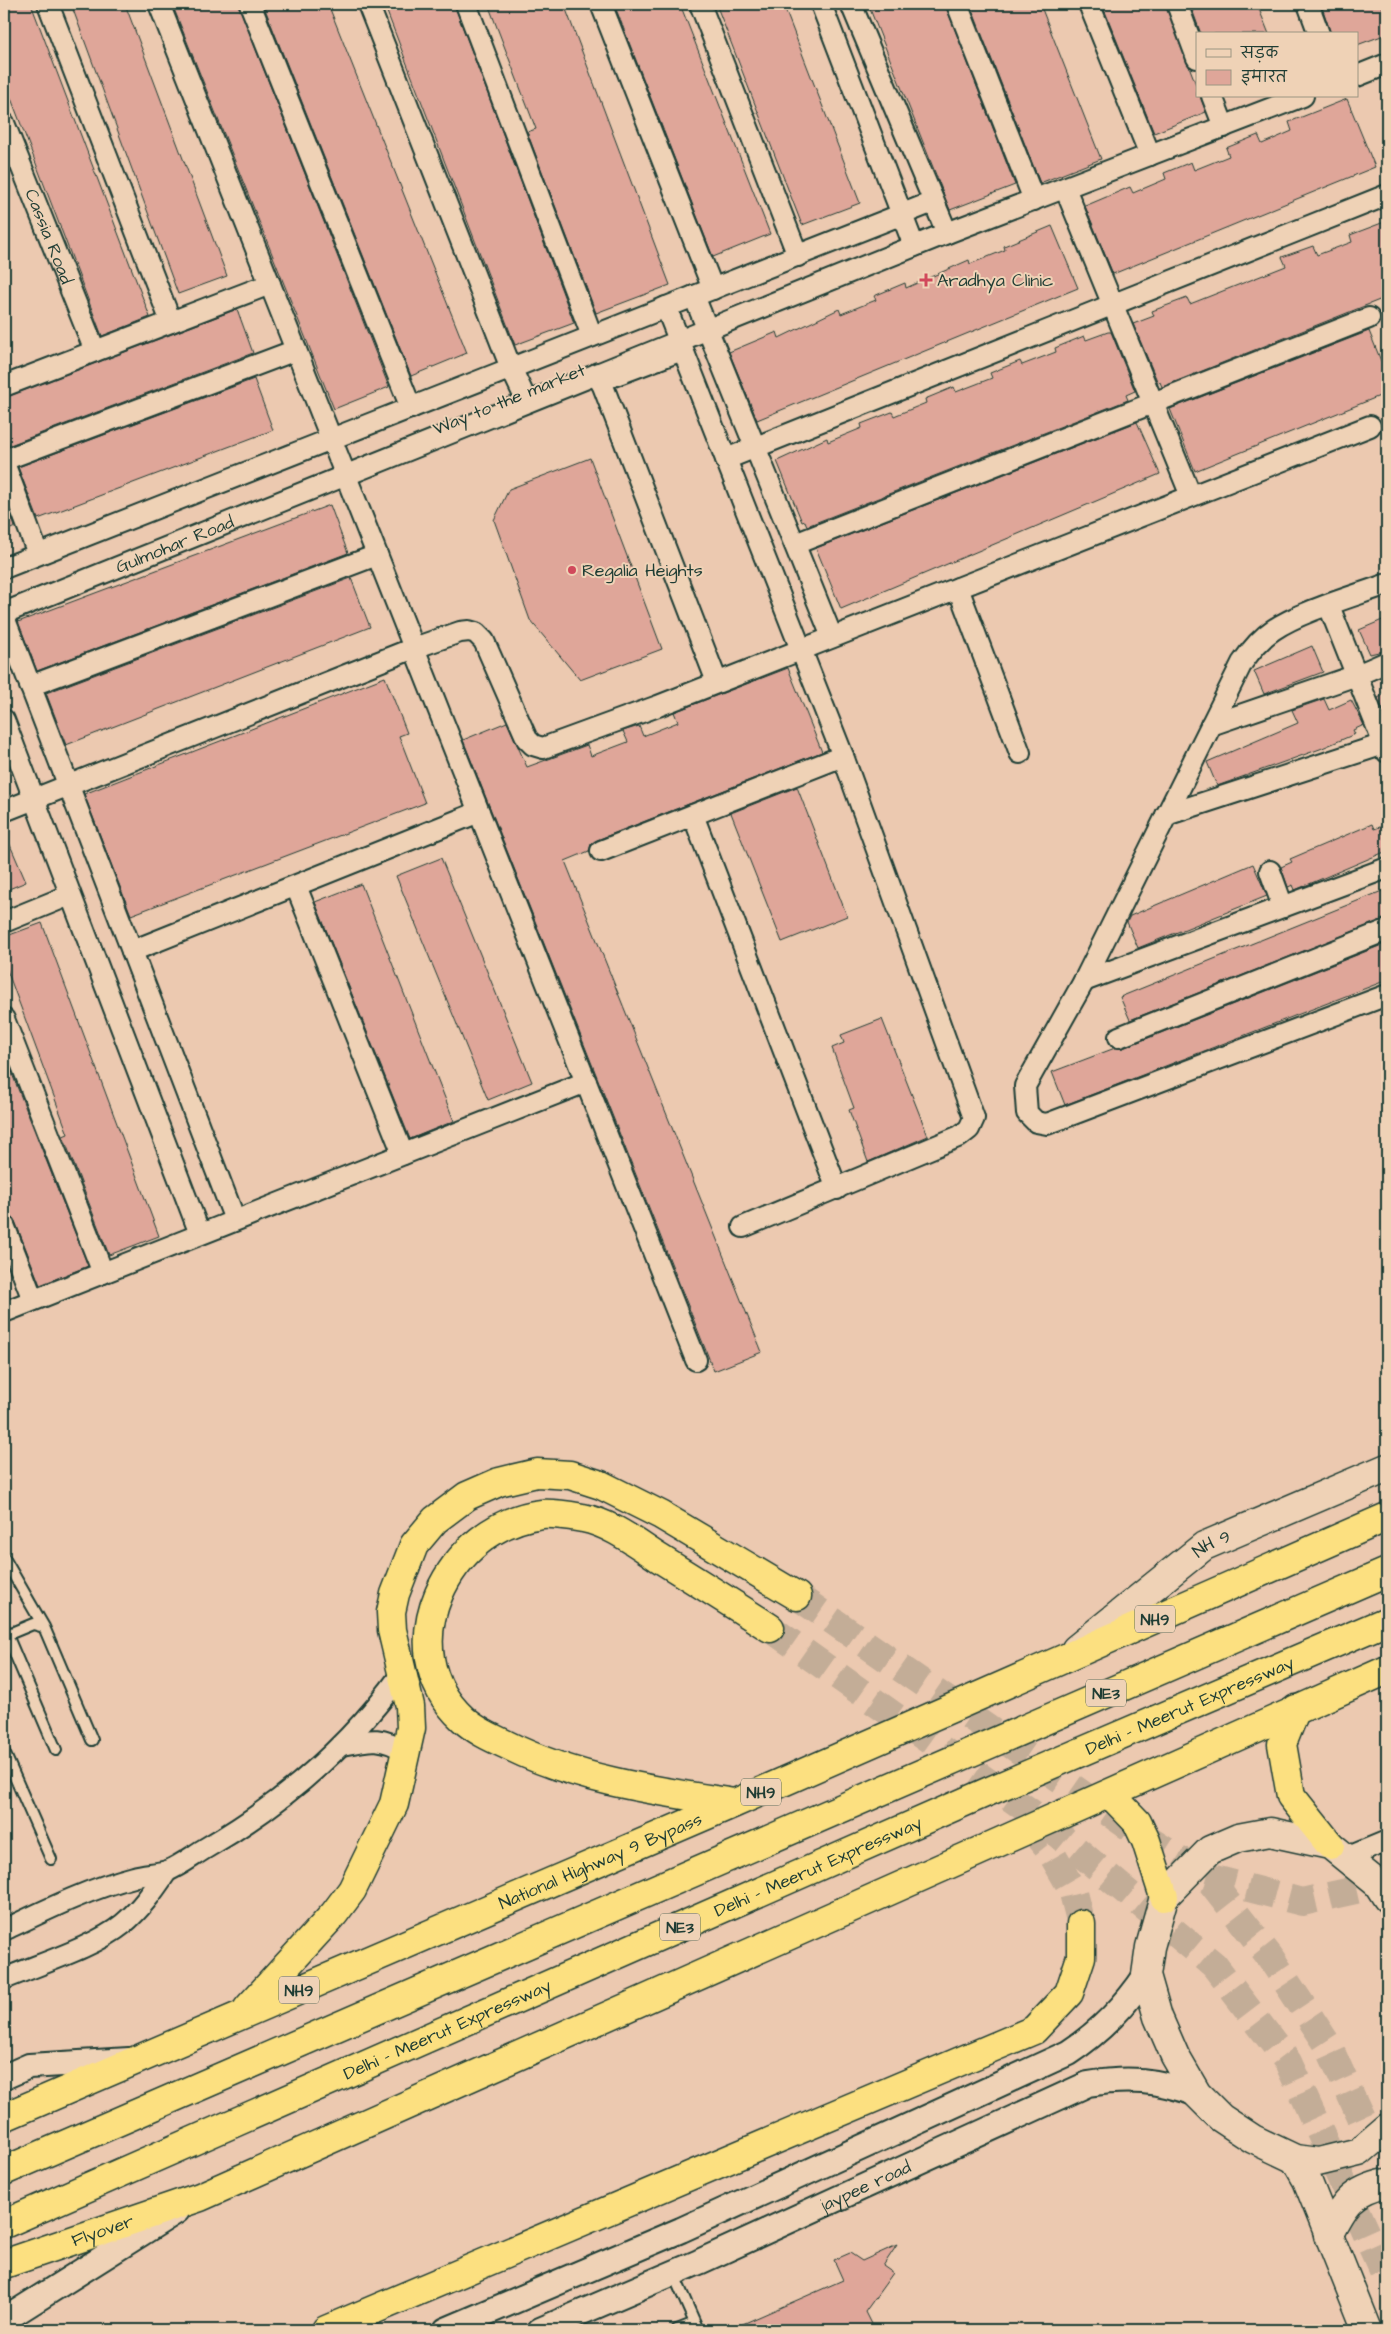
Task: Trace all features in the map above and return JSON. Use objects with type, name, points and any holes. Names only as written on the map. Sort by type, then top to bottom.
[{"type":"highway","points":[[242,2014],[334,1914],[352,1890],[394,1804],[411,1728],[410,1706],[392,1630],[391,1612],[401,1576],[414,1544],[435,1520],[467,1496],[499,1482],[537,1473],[570,1476],[601,1485],[661,1515],[797,1596]]},
{"type":"highway","points":[[735,1803],[638,1789],[555,1767],[479,1731],[450,1704],[438,1685],[432,1666],[429,1646],[433,1609],[438,1591],[450,1572],[465,1554],[491,1534],[517,1521],[543,1514],[585,1518],[618,1532],[770,1628]]},
{"type":"highway","name":"NH9","points":[[1061,1661],[1387,1517]]},
{"type":"highway","name":"NE3","points":[[4,2171],[1387,1572]]},
{"type":"highway","name":"Delhi - Meerut Expressway","points":[[4,2224],[985,1793],[1387,1621]]},
{"type":"highway","name":"National Highway 9 Bypass","points":[[138,2059],[1061,1661]]},
{"type":"highway","name":"Flyover","points":[[11,2261],[200,2197],[1387,1670]]},
{"type":"highway","points":[[1296,1709],[1282,1744],[1291,1796],[1338,1852]]},
{"type":"highway","points":[[1110,1794],[1137,1822],[1146,1841],[1164,1897]]},
{"type":"highway","points":[[326,2330],[1034,2030],[1069,1993],[1081,1957],[1081,1924]]},
{"type":"highway","name":"NH9","points":[[4,2118],[138,2059]]},
{"type":"main road","name":"NH 9","points":[[1061,1661],[1204,1546],[1387,1468]]},
{"type":"main road","points":[[1384,1890],[1338,1852],[1270,1832],[1238,1838],[1210,1850],[1164,1897],[1150,1947],[1146,1976],[1161,2024],[1175,2056],[1197,2094],[1221,2118],[1253,2139],[1295,2159],[1318,2162],[1359,2152],[1387,2128]]},
{"type":"main road","points":[[1295,2159],[1307,2180],[1367,2330]]},
{"type":"main road","points":[[1328,2235],[1342,2206],[1361,2191],[1387,2183]]},
{"type":"street","points":[[48,4],[171,322]]},
{"type":"street","points":[[159,4],[696,1360]]},
{"type":"street","points":[[250,4],[411,408]]},
{"type":"street","points":[[368,4],[511,368],[527,402]]},
{"type":"street","points":[[466,4],[592,336]]},
{"type":"street","points":[[601,4],[713,289]]},
{"type":"street","points":[[700,4],[798,256]]},
{"type":"street","points":[[820,4],[914,246]]},
{"type":"street","points":[[852,4],[947,233]]},
{"type":"street","points":[[957,4],[1034,200]]},
{"type":"street","points":[[1089,4],[1150,155]]},
{"type":"street","points":[[1177,4],[1196,55]]},
{"type":"street","points":[[1308,4],[1319,32]]},
{"type":"street","points":[[1358,76],[1387,64]]},
{"type":"street","points":[[1213,98],[1224,127]]},
{"type":"street","name":"Gulmohar Road","points":[[4,613],[347,479],[527,402],[599,378],[682,346],[708,329],[914,246],[1298,98]]},
{"type":"street","name":"Cassia Road","points":[[4,123],[95,351]]},
{"type":"street","points":[[1065,188],[1191,496]]},
{"type":"street","points":[[726,459],[1387,194]]},
{"type":"street","points":[[4,568],[933,202]]},
{"type":"street","points":[[4,386],[270,284]]},
{"type":"street","points":[[694,296],[832,637]]},
{"type":"street","points":[[666,307],[843,756],[974,1118],[969,1129],[960,1136],[743,1228]]},
{"type":"street","points":[[795,544],[1369,318]]},
{"type":"street","points":[[38,554],[4,461],[296,350]]},
{"type":"street","points":[[599,378],[717,682]]},
{"type":"street","name":"Way to the market","points":[[347,479],[433,450],[556,400],[599,378]]},
{"type":"street","points":[[4,811],[414,648],[460,632],[476,633],[484,641],[527,738],[533,745],[543,748],[801,650],[1370,426]]},
{"type":"street","points":[[30,686],[377,555]]},
{"type":"street","points":[[1387,584],[1274,629],[1254,646],[1242,663],[1084,981],[1025,1086],[1027,1113],[1036,1122],[1047,1124],[1387,996]]},
{"type":"street","points":[[958,588],[1020,753]]},
{"type":"street","points":[[1166,815],[1386,746],[1329,606]]},
{"type":"street","points":[[4,617],[235,1220]]},
{"type":"street","points":[[1211,725],[1357,676],[1387,662]]},
{"type":"street","points":[[4,720],[200,1234]]},
{"type":"street","points":[[601,851],[843,756]]},
{"type":"street","points":[[132,951],[479,812]]},
{"type":"street","points":[[693,815],[838,1189]]},
{"type":"street","points":[[1084,981],[1387,868]]},
{"type":"street","points":[[1270,871],[1283,907]]},
{"type":"street","points":[[296,886],[402,1154]]},
{"type":"street","points":[[4,922],[70,895]]},
{"type":"street","points":[[1119,1037],[1387,930]]},
{"type":"street","points":[[4,1019],[103,1273]]},
{"type":"street","points":[[4,1312],[586,1082]]},
{"type":"street","points":[[4,1225],[34,1300]]},
{"type":"street","points":[[4,1930],[88,1893],[134,1877],[167,1870],[222,1839],[309,1776],[376,1709],[402,1673]]},
{"type":"street","points":[[342,1745],[372,1739],[383,1740],[407,1752]]},
{"type":"street","points":[[1338,1852],[1387,1841]]},
{"type":"street","points":[[4,1979],[99,1940],[122,1924],[143,1905],[167,1870]]},
{"type":"street","points":[[446,2330],[681,2230],[1068,2054],[1110,2021],[1128,2002],[1146,1976]]},
{"type":"street","points":[[4,2077],[28,2066],[138,2059]]},
{"type":"street","name":"jaypee road","points":[[540,2330],[697,2263],[1088,2084],[1115,2079],[1143,2080],[1171,2085],[1197,2094]]},
{"type":"street","points":[[4,2320],[200,2197]]},
{"type":"street","points":[[681,2230],[697,2263]]},
{"type":"lane","points":[[4,1558],[44,1627],[92,1740]]},
{"type":"lane","points":[[44,1627],[34,1624],[5,1632],[56,1750]]},
{"type":"lane","points":[[4,1752],[52,1858]]},
{"type":"lane","points":[[673,2273],[697,2326],[676,2330]]},
{"type":"building","points":[[4,4],[31,4],[150,317],[102,336],[4,80]]},
{"type":"building","points":[[71,4],[125,4],[227,276],[178,294]]},
{"type":"building","points":[[172,4],[238,4],[389,387],[334,409]]},
{"type":"building","points":[[263,4],[328,4],[467,353],[411,376]]},
{"type":"building","points":[[384,4],[454,4],[574,323],[515,345]]},
{"type":"building","points":[[488,4],[564,4],[670,285],[596,313],[527,132],[536,129]]},
{"type":"building","points":[[614,4],[680,4],[770,234],[713,257]]},
{"type":"building","points":[[716,4],[783,4],[860,203],[802,225]]},
{"type":"building","points":[[868,4],[945,4],[1015,185],[950,210]]},
{"type":"building","points":[[970,4],[1040,4],[1101,159],[1040,183]]},
{"type":"building","points":[[1102,4],[1165,4],[1196,84],[1196,98],[1201,98],[1206,112],[1154,133]]},
{"type":"building","points":[[1190,4],[1257,4],[1268,32],[1200,32]]},
{"type":"building","points":[[1321,4],[1381,4],[1387,21],[1387,34],[1358,45],[1358,32],[1330,32]]},
{"type":"building","points":[[1347,99],[1375,167],[1113,274],[1085,206],[1130,187],[1133,193],[1166,179],[1164,173],[1191,162],[1194,170],[1229,156],[1226,148],[1258,135],[1262,144],[1292,131],[1289,122]]},
{"type":"building","points":[[1387,221],[1387,297],[1162,387],[1160,382],[1158,383],[1133,324],[1154,316],[1152,311],[1187,298],[1190,304],[1286,266],[1282,257],[1313,246],[1317,255],[1352,242],[1350,235]]},
{"type":"building","points":[[1052,226],[1078,288],[757,420],[729,352],[777,332],[779,338],[839,309],[841,314],[876,300],[874,296],[905,283],[906,288],[969,260],[970,264],[1005,250],[1004,246]]},
{"type":"building","points":[[237,309],[253,353],[10,445],[4,429],[4,398]]},
{"type":"building","points":[[1369,331],[1387,376],[1387,393],[1195,471],[1170,409]]},
{"type":"building","points":[[1111,332],[1135,391],[1126,395],[1128,400],[807,526],[805,521],[802,522],[777,461],[827,438],[828,442],[862,428],[861,424],[892,412],[894,416],[926,403],[925,399],[954,387],[956,392],[992,378],[990,373],[1020,361],[1022,365],[1056,352],[1055,348],[1084,336],[1086,340]]},
{"type":"building","points":[[254,379],[273,430],[38,519],[18,467]]},
{"type":"building","points":[[1137,422],[1160,474],[841,609],[816,548]]},
{"type":"building","name":"Regalia Heights","points":[[590,458],[662,649],[580,680],[530,620],[494,520],[509,489]]},
{"type":"building","points":[[4,496],[15,527],[4,532]]},
{"type":"building","points":[[330,505],[348,553],[37,671],[18,622]]},
{"type":"building","points":[[351,578],[370,627],[66,745],[46,693]]},
{"type":"building","points":[[1387,618],[1387,650],[1370,654],[1359,630]]},
{"type":"building","points":[[1312,646],[1323,672],[1264,694],[1254,671]]},
{"type":"building","points":[[788,668],[822,752],[597,840],[591,844],[589,851],[565,861],[762,1352],[714,1371],[463,740],[507,722],[527,767],[587,745],[591,756],[628,742],[623,731],[639,726],[643,736],[678,722],[674,712]]},
{"type":"building","points":[[385,677],[407,733],[399,736],[425,803],[131,915],[84,794]]},
{"type":"building","points":[[1387,693],[1387,714],[1385,715],[1378,698]]},
{"type":"building","points":[[1324,699],[1329,710],[1351,700],[1364,725],[1353,730],[1355,734],[1320,749],[1217,786],[1207,762],[1298,723],[1292,710]]},
{"type":"building","points":[[797,787],[847,916],[782,942],[731,813]]},
{"type":"building","points":[[1372,824],[1374,829],[1383,826],[1387,835],[1387,851],[1295,890],[1293,885],[1288,887],[1281,867],[1292,862],[1290,859]]},
{"type":"building","points":[[4,831],[26,882],[4,891]]},
{"type":"building","points":[[441,858],[532,1082],[488,1100],[396,876]]},
{"type":"building","points":[[1253,864],[1267,896],[1138,948],[1127,922],[1130,916]]},
{"type":"building","points":[[361,884],[454,1121],[410,1139],[315,902]]},
{"type":"building","points":[[1387,889],[1387,918],[1130,1020],[1120,997]]},
{"type":"building","points":[[42,923],[159,1236],[109,1255],[63,1136],[68,1134],[4,962],[4,937]]},
{"type":"building","points":[[1387,943],[1387,980],[1065,1105],[1052,1072],[1115,1048],[1123,1048]]},
{"type":"building","points":[[882,1019],[928,1136],[868,1162],[849,1110],[854,1108],[832,1048],[844,1043],[841,1035]]},
{"type":"building","points":[[5,1056],[88,1266],[40,1285],[15,1221],[8,1214],[4,1204]]},
{"type":"building","points":[[897,2245],[883,2266],[893,2273],[865,2312],[874,2330],[729,2330],[843,2280],[834,2260],[850,2253],[862,2261]]},
{"type":"tunnel","points":[[797,1596],[1141,1835],[1207,1877],[1270,1957],[1328,2045],[1387,2175]]},
{"type":"tunnel","points":[[770,1628],[1036,1816],[1214,1965],[1288,2062],[1387,2280]]},
{"type":"tunnel","points":[[1029,1824],[1049,1849],[1072,1889],[1081,1924]]},
{"type":"tunnel","points":[[1207,1877],[1302,1902],[1387,1883]]},
{"type":"place","name":"Aradhya Clinic","points":[[926,280]]},
{"type":"place","name":"Regalia Heights","points":[[572,570]]}]
